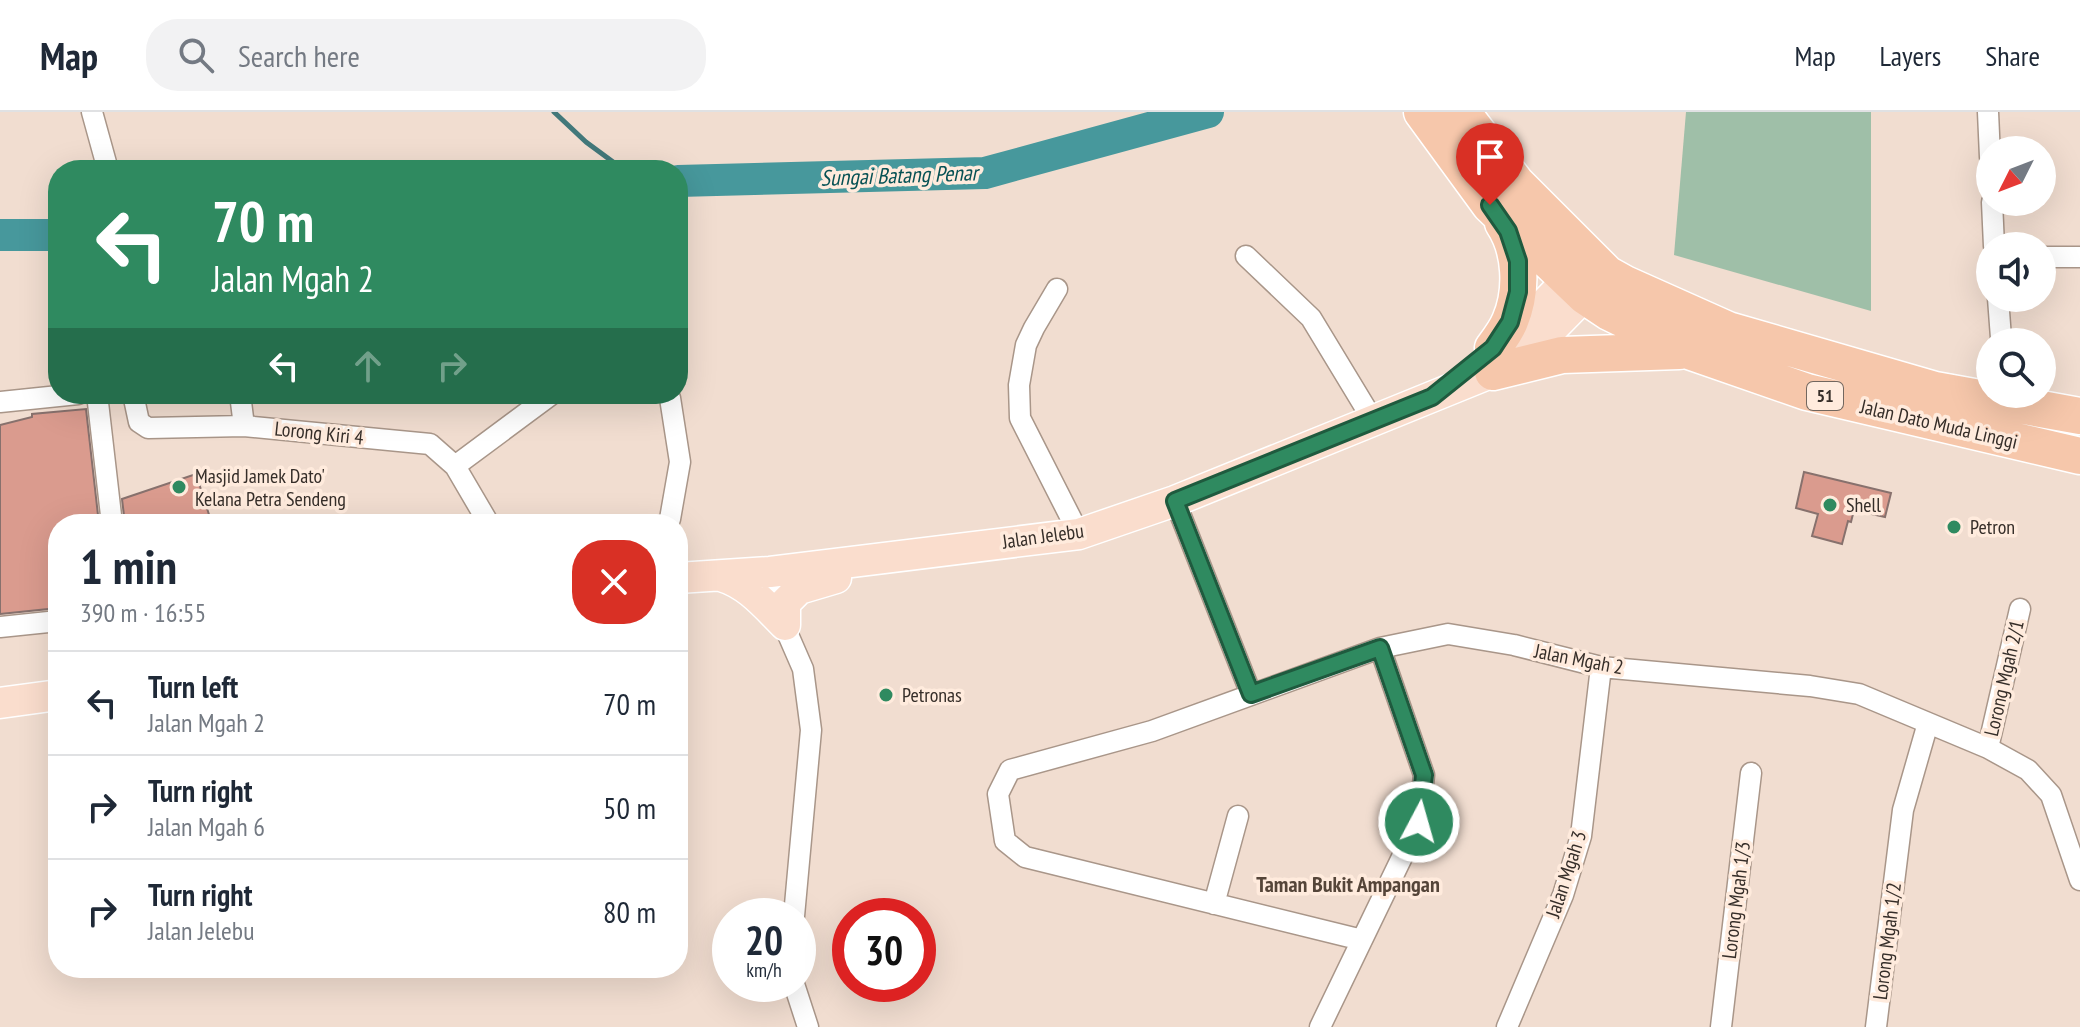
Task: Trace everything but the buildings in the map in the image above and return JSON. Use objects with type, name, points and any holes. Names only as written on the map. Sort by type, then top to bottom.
[{"type":"highway","name":"Jalan Dato Muda Linggi","points":[[1422,112],[1490,205],[1588,277],[1625,284],[1728,330],[1935,390],[2080,416]]},
{"type":"highway","name":"Jalan Dato Muda Linggi","points":[[1462,112],[1588,277],[1609,312],[1689,351],[1807,392],[2080,456]]},
{"type":"highway","points":[[1490,205],[1508,231],[1518,261],[1518,292],[1510,322],[1493,360],[1689,351]]},
{"type":"main road","name":"Jalan Jelebu","points":[[688,577],[770,572],[1079,534],[1175,501],[1432,397],[1493,360],[1545,336],[1588,277]]},
{"type":"main road","points":[[785,625],[785,603],[799,589],[910,553]]},
{"type":"main road","points":[[719,575],[746,588],[785,625]]},
{"type":"main road","points":[[0,703],[48,696]]},
{"type":"street","points":[[92,112],[105,160]]},
{"type":"street","points":[[1988,112],[1989,136]]},
{"type":"street","points":[[1246,256],[1311,318],[1374,422]]},
{"type":"street","points":[[2056,257],[2080,257]]},
{"type":"street","points":[[1057,289],[1026,345],[1019,385],[1020,418],[1079,534]]},
{"type":"street","points":[[0,402],[48,397]]},
{"type":"street","points":[[98,404],[111,514]]},
{"type":"street","name":"Lorong Kiri 4","points":[[135,404],[139,422],[148,428],[244,426],[430,444],[455,466],[483,514]]},
{"type":"street","points":[[241,404],[244,426]]},
{"type":"street","points":[[455,466],[539,404]]},
{"type":"street","points":[[671,404],[680,462],[671,514]]},
{"type":"street","points":[[1175,501],[1251,694]]},
{"type":"street","points":[[770,572],[776,607],[803,669],[811,730],[796,898]]},
{"type":"street","name":"Lorong Mgah 2/1","points":[[1988,748],[2020,609]]},
{"type":"street","points":[[0,627],[48,622]]},
{"type":"street","name":"Jalan Mgah 2","points":[[1214,904],[1025,857],[1005,841],[998,794],[1010,770],[1152,731],[1380,648],[1448,634],[1514,645],[1601,667],[1810,686],[1859,694],[1988,748],[2028,770],[2051,795],[2080,880]]},
{"type":"street","points":[[1320,1027],[1419,822],[1424,775],[1380,648]]},
{"type":"street","name":"Jalan Mgah 3","points":[[1507,1027],[1563,895],[1581,836],[1601,667]]},
{"type":"street","name":"Lorong Mgah 1/2","points":[[1876,1027],[1905,799],[1928,723]]},
{"type":"street","name":"Lorong Mgah 1/3","points":[[1721,1027],[1751,773]]},
{"type":"street","points":[[1238,816],[1214,904],[1362,940]]},
{"type":"street","points":[[800,1002],[808,1027]]},
{"type":"green space","points":[[1686,112],[1871,112],[1871,311],[1674,255]]},
{"type":"waterway","points":[[554,112],[610,160]]},
{"type":"waterway","name":"Sungai Batang Penar","points":[[688,181],[985,173],[1208,112]]},
{"type":"waterway","name":"Sungai Batang Penar","points":[[0,235],[48,235]]},
{"type":"place","name":"Masjid Jamek Dato' Kelana Petra Sendeng","points":[[179,487]]},
{"type":"place","name":"Shell","points":[[1830,505]]},
{"type":"place","name":"Petron","points":[[1954,527]]},
{"type":"place","name":"Petronas","points":[[886,695]]},
{"type":"district","name":"Taman Bukit Ampangan","points":[[1348,884]]},
{"type":"route","points":[[1419,822],[1424,775],[1380,648],[1251,694],[1175,501],[1432,397],[1493,348],[1510,322],[1518,292],[1518,261],[1508,231],[1490,205]]}]
